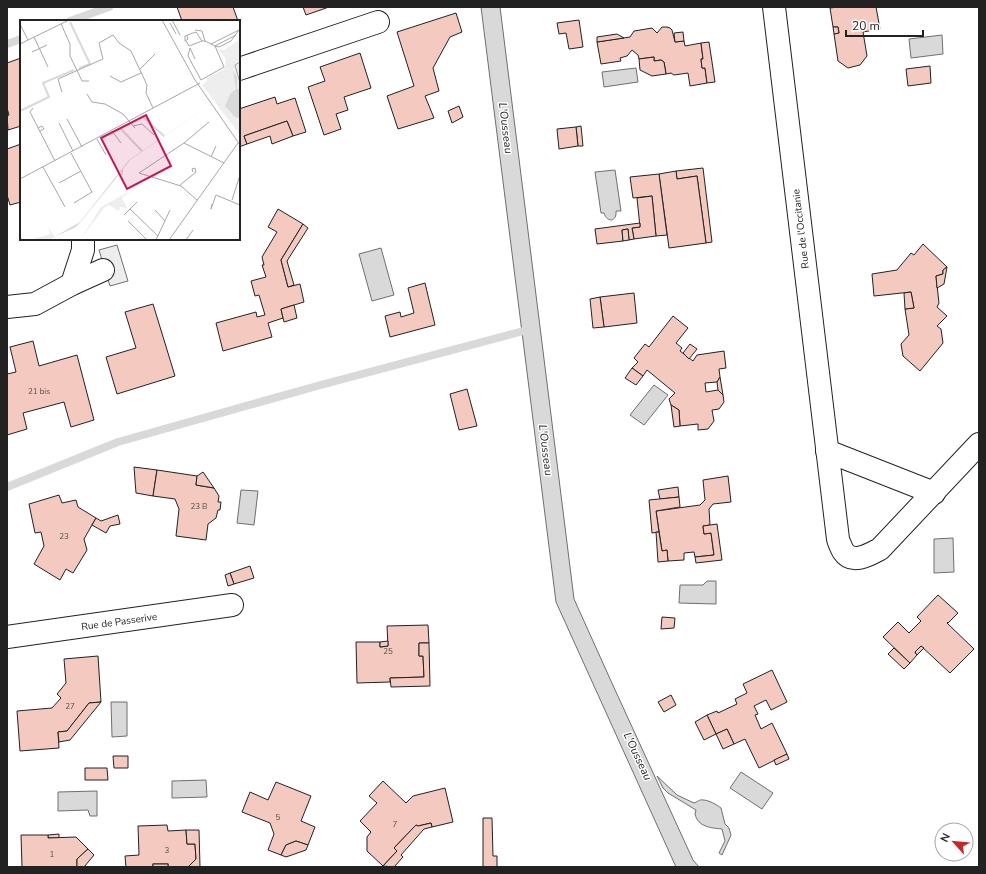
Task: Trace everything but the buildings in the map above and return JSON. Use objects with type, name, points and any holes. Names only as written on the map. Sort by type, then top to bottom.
[{"type":"street","name":"Rue de l'Occitanie","points":[[774,7],[838,539],[844,552],[851,557],[861,558],[880,550],[979,444]]},
{"type":"street","points":[[240,70],[378,22]]},
{"type":"street","points":[[72,284],[83,250],[83,240]]},
{"type":"street","points":[[7,307],[35,304],[72,284],[103,270]]},
{"type":"street","points":[[827,451],[934,493]]},
{"type":"street","name":"Rue de Passerive","points":[[7,637],[232,605]]},
{"type":"shaded area","points":[[117,245],[128,281],[110,286],[99,250]]},
{"type":"water","name":"L'Ousseau","points":[[481,7],[500,7],[574,599],[693,860],[699,867],[676,867],[556,602]]},
{"type":"water","points":[[942,35],[943,54],[911,58],[909,39]]},
{"type":"water","points":[[636,68],[638,82],[604,87],[602,72]]},
{"type":"water","points":[[615,170],[621,211],[616,211],[615,217],[612,220],[609,220],[604,213],[601,213],[595,172]]},
{"type":"water","points":[[381,248],[394,295],[372,301],[359,254]]},
{"type":"water","points":[[654,385],[668,395],[644,425],[630,415]]},
{"type":"water","points":[[241,490],[258,491],[254,525],[237,523]]},
{"type":"water","points":[[953,538],[954,572],[934,573],[934,539]]},
{"type":"water","points":[[707,581],[716,581],[716,604],[679,603],[680,585],[703,585]]},
{"type":"water","points":[[111,702],[127,702],[127,736],[112,737]]},
{"type":"water","points":[[741,772],[773,793],[762,809],[730,788]]},
{"type":"water","points":[[657,776],[677,795],[694,803],[701,800],[708,801],[721,808],[725,824],[729,828],[731,835],[722,855],[719,853],[725,841],[722,829],[709,827],[699,822],[695,814],[696,810],[668,793],[663,788]]},
{"type":"water","points":[[206,780],[207,797],[172,798],[172,781]]},
{"type":"water","points":[[97,791],[97,816],[90,816],[88,810],[58,811],[58,792]]},
{"type":"waterway","points":[[73,20],[109,7]]},
{"type":"waterway","points":[[7,44],[20,39]]},
{"type":"waterway","points":[[7,487],[118,442],[317,386],[531,329]]}]
